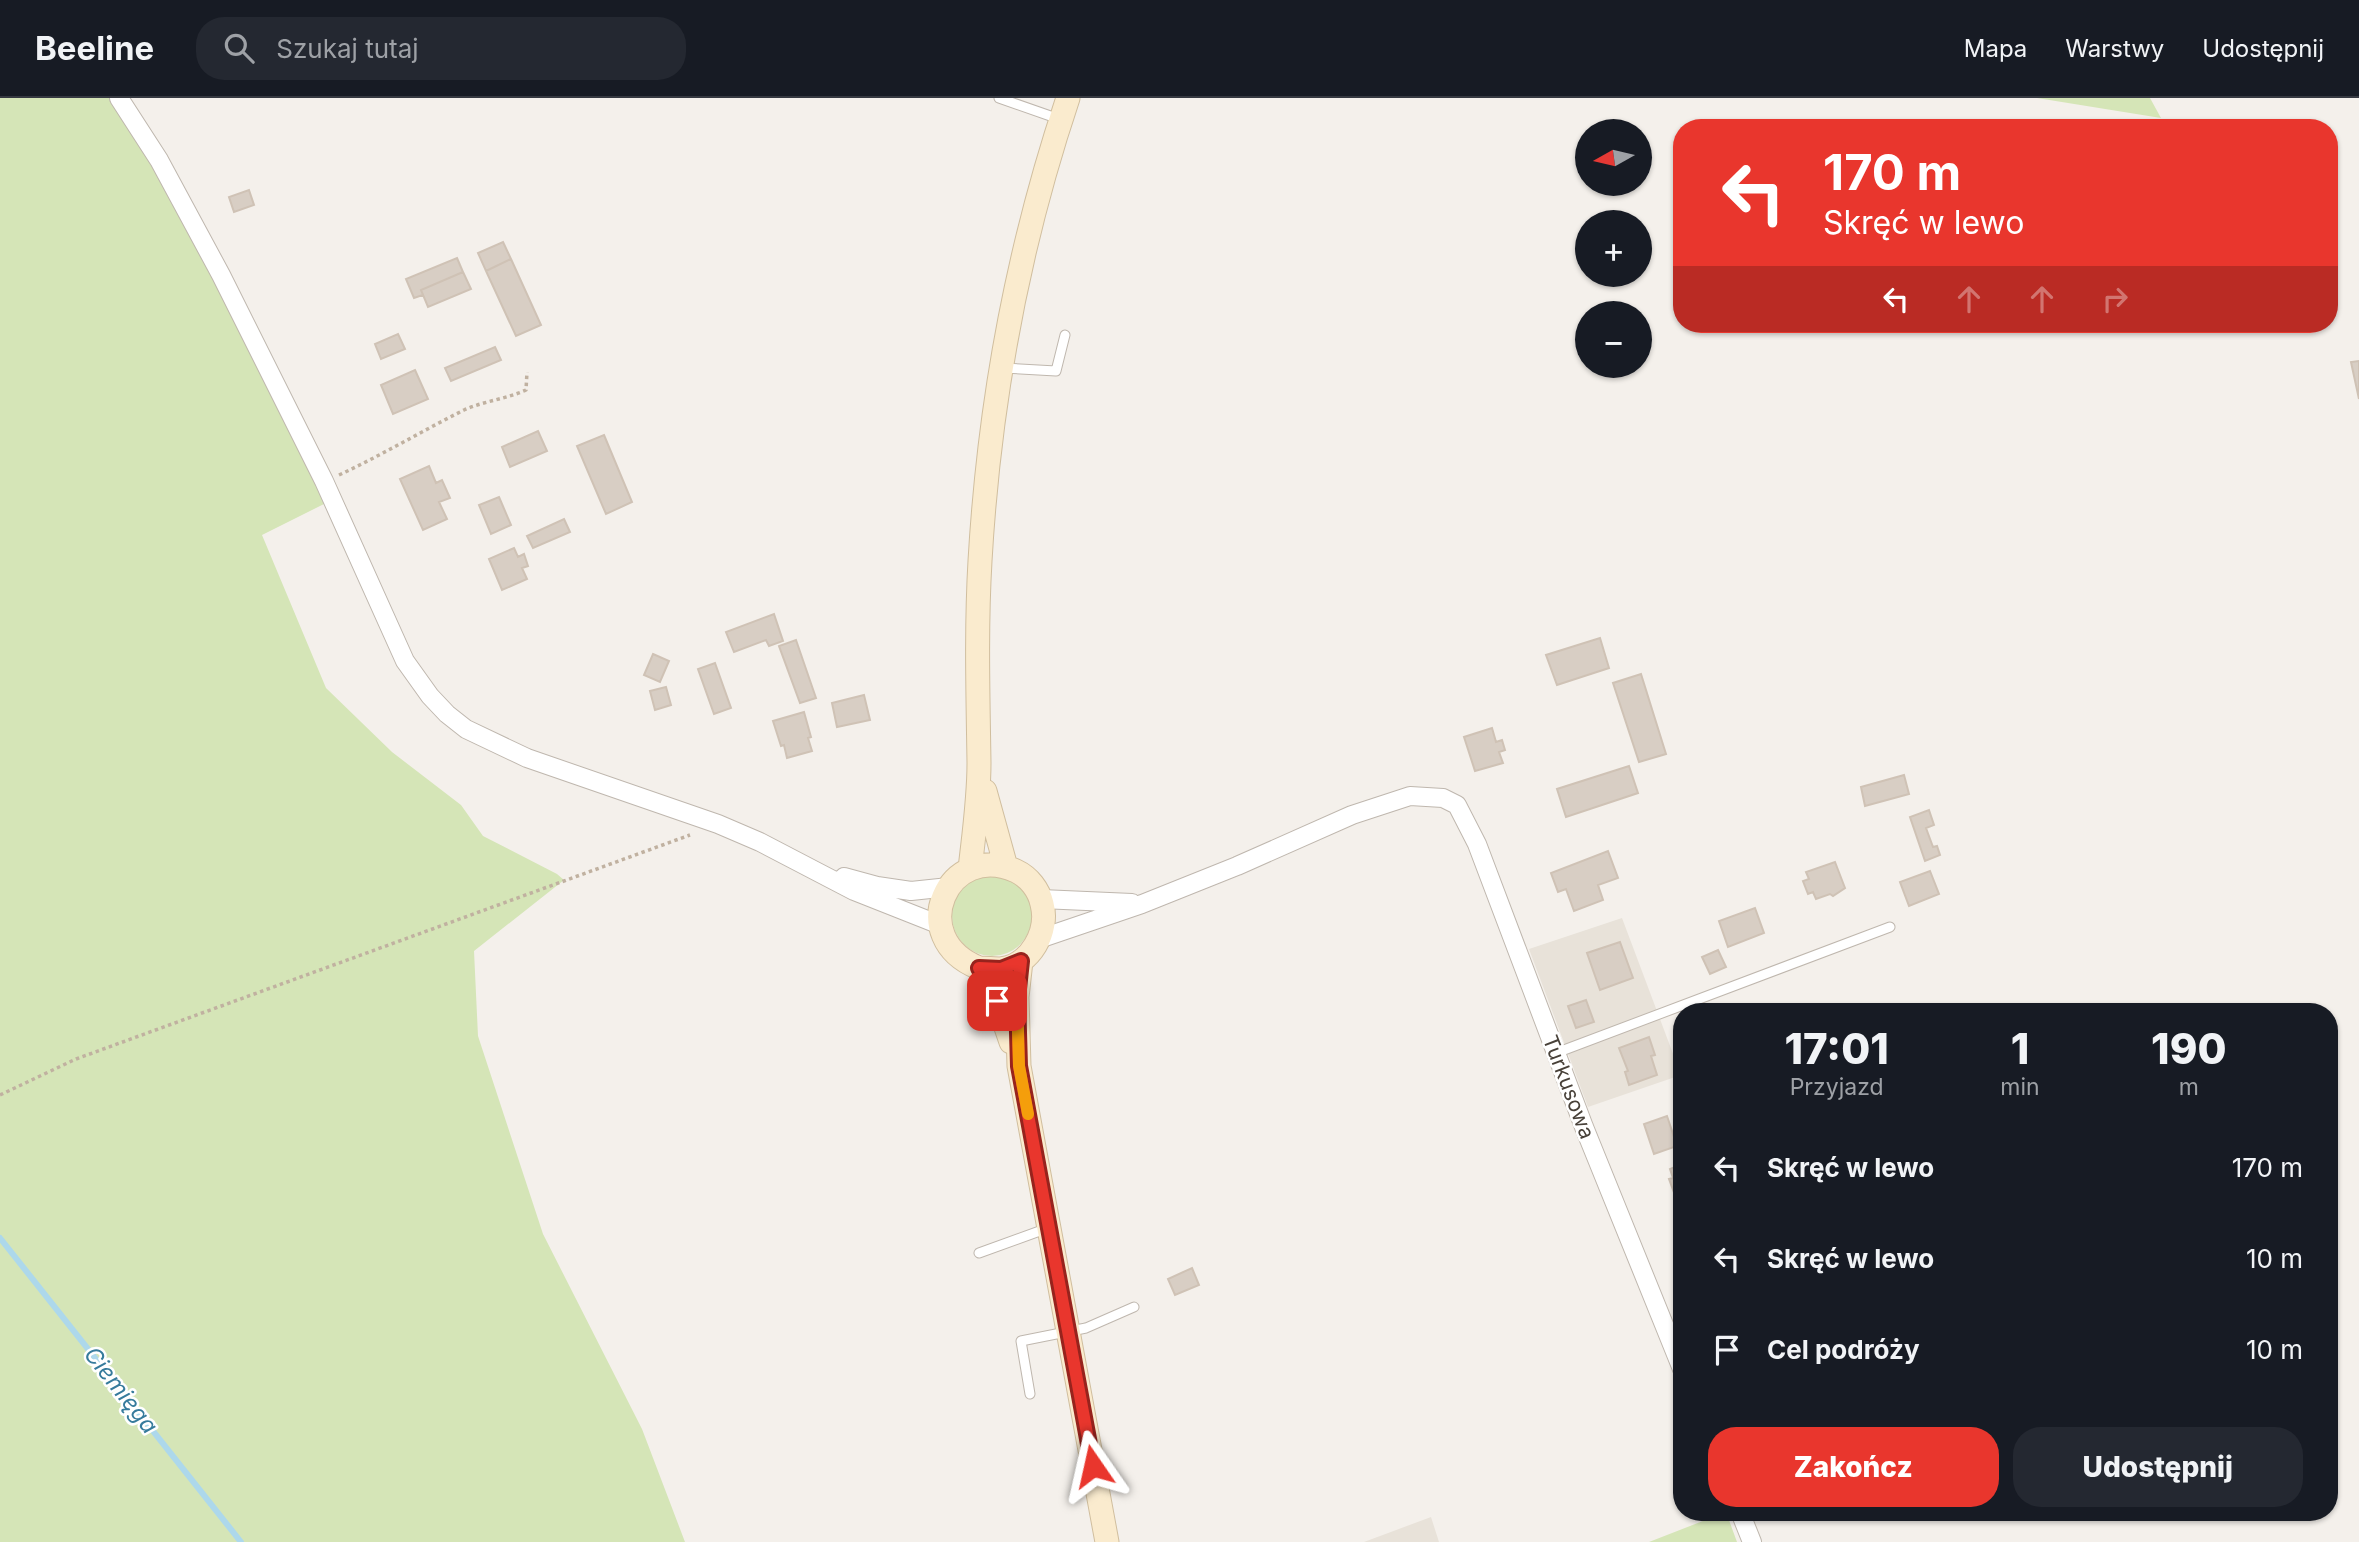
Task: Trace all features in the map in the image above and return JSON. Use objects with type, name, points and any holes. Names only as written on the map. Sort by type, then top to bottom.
[{"type":"main road","points":[[970,869],[976,827],[979,764],[976,702],[980,558],[986,485],[1001,368],[1033,216],[1064,109]]},
{"type":"main road","points":[[979,764],[1006,867]]},
{"type":"main road","points":[[989,865],[1006,867],[1021,873],[1033,885],[1041,900],[1044,919],[1039,939],[1032,951],[1021,961],[1001,969],[979,968],[953,953],[944,940],[940,925],[943,899],[958,876],[970,869],[989,865]]},
{"type":"main road","points":[[1021,961],[1017,998],[1019,1066],[1107,1542]]},
{"type":"main road","points":[[979,968],[997,1001],[1019,1066]]},
{"type":"street","points":[[119,98],[159,160],[221,275],[324,481],[405,661],[430,696],[466,729],[527,758],[718,824],[761,842],[853,891],[940,925]]},
{"type":"street","name":"Turkusowa","points":[[1142,904],[1352,815],[1410,796],[1443,799],[1457,806],[1478,844],[1556,1054],[1673,1346]]},
{"type":"street","points":[[813,869],[877,886],[911,891],[949,887]]},
{"type":"street","points":[[1041,900],[1142,904]]},
{"type":"street","points":[[1039,939],[1142,904]]},
{"type":"street","points":[[1744,1521],[1752,1542]]},
{"type":"lane","points":[[999,98],[1064,109]]},
{"type":"lane","points":[[1001,368],[1056,371],[1065,335]]},
{"type":"lane","points":[[1690,1003],[1890,927]]},
{"type":"lane","points":[[1556,1054],[1673,1010]]},
{"type":"lane","points":[[979,1253],[1048,1228]]},
{"type":"lane","points":[[1030,1394],[1021,1341],[1086,1328],[1134,1307]]},
{"type":"path","points":[[324,481],[382,455],[467,409],[526,390],[527,372]]},
{"type":"path","points":[[0,1095],[76,1059],[718,824]]},
{"type":"shaded area","points":[[1622,918],[1673,1054],[1673,1078],[1588,1107],[1529,949]]},
{"type":"shaded area","points":[[1431,1517],[1439,1542],[1364,1542]]},
{"type":"green space","points":[[0,98],[119,98],[125,105],[328,502],[262,535],[326,688],[392,752],[461,805],[483,836],[564,880],[474,951],[478,1036],[543,1234],[642,1429],[685,1542],[0,1542]]},
{"type":"green space","points":[[2037,98],[2150,98],[2161,118]]},
{"type":"green space","points":[[992,876],[1007,879],[1020,888],[1029,901],[1032,916],[1029,931],[1020,944],[1007,953],[992,956],[977,953],[964,944],[955,931],[952,916],[955,901],[964,888],[977,879]]},
{"type":"green space","points":[[1703,1521],[1729,1521],[1737,1542],[1649,1542]]},
{"type":"building","points":[[249,190],[254,205],[234,212],[229,197]]},
{"type":"building","points":[[503,242],[511,259],[486,271],[478,253]]},
{"type":"building","points":[[457,258],[463,272],[421,290],[423,295],[414,298],[406,279]]},
{"type":"building","points":[[511,259],[541,325],[516,336],[486,271]]},
{"type":"building","points":[[463,272],[471,289],[428,307],[421,290]]},
{"type":"building","points":[[398,334],[405,349],[381,359],[375,344]]},
{"type":"building","points":[[495,347],[501,360],[451,381],[445,368]]},
{"type":"building","points":[[2359,361],[2359,399],[2351,362]]},
{"type":"building","points":[[415,370],[428,399],[393,414],[381,385]]},
{"type":"building","points":[[538,431],[547,451],[510,467],[502,447]]},
{"type":"building","points":[[604,435],[632,502],[606,514],[577,446]]},
{"type":"building","points":[[429,466],[436,483],[442,480],[450,498],[439,502],[447,519],[423,530],[400,479]]},
{"type":"building","points":[[499,497],[511,525],[491,534],[479,505]]},
{"type":"building","points":[[564,519],[570,532],[533,548],[527,536]]},
{"type":"building","points":[[514,548],[518,557],[524,554],[528,566],[522,568],[527,579],[502,590],[489,559]]},
{"type":"building","points":[[774,614],[783,641],[769,646],[766,640],[734,652],[726,632]]},
{"type":"building","points":[[1600,638],[1609,668],[1557,685],[1546,655]]},
{"type":"building","points":[[796,640],[816,698],[800,703],[779,646]]},
{"type":"building","points":[[653,654],[669,661],[660,682],[644,675]]},
{"type":"building","points":[[715,663],[731,708],[714,714],[698,669]]},
{"type":"building","points":[[1641,674],[1666,754],[1639,762],[1613,683]]},
{"type":"building","points":[[666,687],[671,705],[655,710],[650,691]]},
{"type":"building","points":[[864,695],[870,720],[837,727],[832,703]]},
{"type":"building","points":[[804,712],[812,751],[787,758],[773,721]]},
{"type":"building","points":[[1492,728],[1496,742],[1502,740],[1505,750],[1499,752],[1503,763],[1475,771],[1464,737]]},
{"type":"building","points":[[1629,766],[1638,793],[1566,817],[1557,789]]},
{"type":"building","points":[[1904,775],[1909,794],[1865,806],[1861,787]]},
{"type":"building","points":[[1929,810],[1934,825],[1926,828],[1933,847],[1937,846],[1940,855],[1925,861],[1910,817]]},
{"type":"building","points":[[1608,851],[1618,878],[1598,885],[1603,900],[1574,911],[1566,889],[1558,892],[1551,873]]},
{"type":"building","points":[[1835,862],[1845,888],[1833,896],[1830,894],[1816,899],[1813,892],[1808,894],[1803,881],[1809,879],[1806,872]]},
{"type":"building","points":[[1930,871],[1939,894],[1909,906],[1900,882]]},
{"type":"building","points":[[1755,908],[1764,933],[1728,947],[1719,921]]},
{"type":"building","points":[[1620,942],[1633,978],[1600,990],[1587,953]]},
{"type":"building","points":[[1718,950],[1726,967],[1710,974],[1702,957]]},
{"type":"building","points":[[1586,1000],[1594,1022],[1576,1028],[1568,1006]]},
{"type":"building","points":[[1649,1037],[1655,1055],[1651,1056],[1657,1075],[1629,1085],[1625,1072],[1628,1071],[1619,1048]]},
{"type":"building","points":[[1667,1116],[1673,1134],[1673,1147],[1654,1154],[1644,1124]]},
{"type":"building","points":[[1192,1268],[1199,1285],[1175,1295],[1168,1279]]},
{"type":"waterway","name":"Ciemięga","points":[[0,1238],[241,1542]]},
{"type":"slow traffic","points":[[1017,997],[1019,1066],[1028,1114]]},
{"type":"route","points":[[997,1001],[979,968],[1001,969],[1021,961],[1017,998],[1019,1066],[1093,1466]]}]
